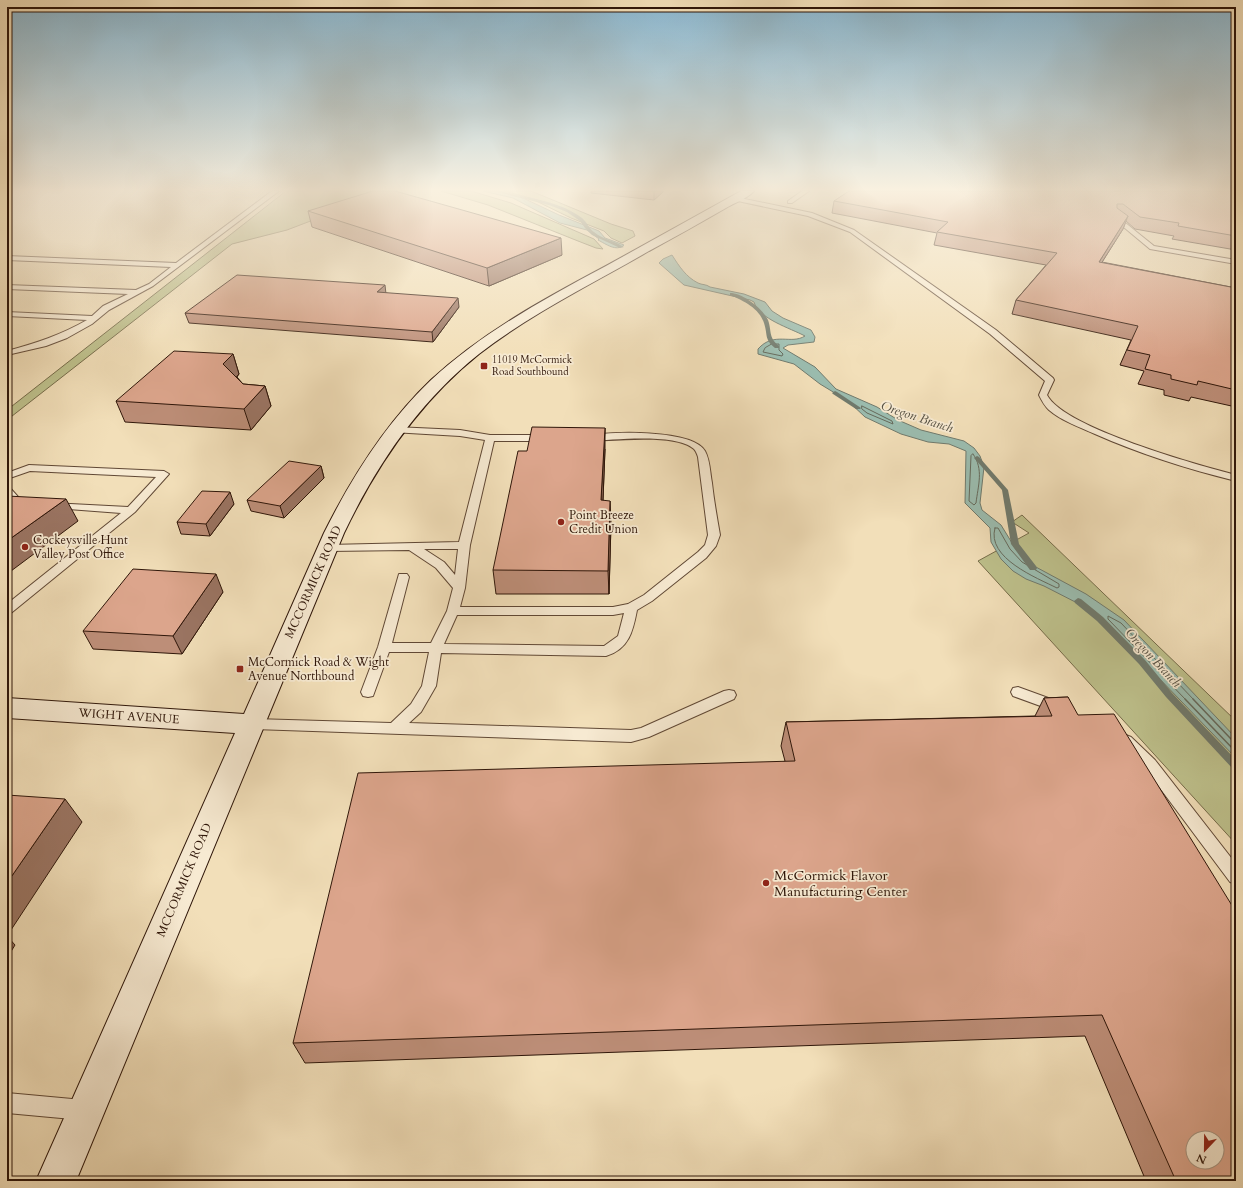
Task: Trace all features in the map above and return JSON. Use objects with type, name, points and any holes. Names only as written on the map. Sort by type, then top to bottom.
[{"type":"main road","name":"MCCORMICK ROAD","points":[[56,1181],[251,724],[328,548],[364,474],[395,430],[445,376],[479,347],[545,304],[649,246]]},
{"type":"main road","name":"WIGHT AVENUE","points":[[7,708],[251,724]]},
{"type":"lane","points":[[7,353],[36,346],[64,336],[94,318],[118,300],[138,292],[202,246]]},
{"type":"lane","points":[[874,246],[993,332],[1050,380],[1043,395],[1046,403],[1060,414],[1106,436],[1177,462],[1236,478]]},
{"type":"lane","points":[[1150,246],[1152,248],[1236,262]]},
{"type":"lane","points":[[7,258],[177,265]]},
{"type":"lane","points":[[7,287],[138,292]]},
{"type":"lane","points":[[7,314],[94,318]]},
{"type":"lane","points":[[395,430],[460,432],[490,438],[554,438]]},
{"type":"lane","points":[[453,610],[613,611],[631,608],[648,598],[702,555],[710,546],[714,535],[703,457],[699,448],[680,439],[658,437],[578,438]]},
{"type":"lane","points":[[395,728],[416,708],[429,686],[436,647],[453,610],[459,588],[464,546],[490,438]]},
{"type":"lane","points":[[7,476],[29,468],[164,474],[131,510],[7,610]]},
{"type":"lane","points":[[7,491],[17,502],[32,503]]},
{"type":"lane","points":[[48,504],[131,510]]},
{"type":"lane","points":[[328,548],[413,548],[464,546]]},
{"type":"lane","points":[[413,548],[440,565],[459,588]]},
{"type":"lane","points":[[368,692],[384,647],[403,577]]},
{"type":"lane","points":[[384,647],[606,651],[616,646],[624,639],[631,608]]},
{"type":"lane","points":[[1018,692],[1067,711]]},
{"type":"lane","points":[[251,724],[631,736],[644,733],[729,695]]},
{"type":"lane","points":[[1117,733],[1150,764],[1236,877]]},
{"type":"lane","points":[[7,1103],[85,1110]]},
{"type":"green space","points":[[215,246],[229,246],[7,420],[7,410]]},
{"type":"green space","points":[[592,246],[601,246],[603,249]]},
{"type":"green space","points":[[1022,515],[1236,721],[1236,844],[978,561],[1029,533],[1012,522]]},
{"type":"water","points":[[610,246],[622,246],[618,248]]},
{"type":"water","name":"Oregon Branch","points":[[672,255],[680,267],[694,281],[710,287],[744,294],[765,302],[772,311],[783,318],[811,330],[815,337],[814,342],[788,345],[783,348],[815,367],[836,389],[877,407],[898,420],[921,430],[964,441],[974,448],[980,456],[984,467],[980,503],[982,510],[1001,525],[1017,551],[1034,566],[1086,594],[1124,620],[1236,738],[1236,758],[1098,615],[1044,586],[1026,579],[1013,571],[1001,559],[991,542],[990,528],[965,503],[966,451],[949,444],[928,442],[901,434],[865,417],[848,401],[820,384],[794,364],[758,354],[758,349],[770,341],[776,339],[794,339],[805,336],[768,318],[757,308],[754,302],[750,300],[684,285],[659,263],[663,259]]},
{"type":"building","points":[[419,246],[540,246],[487,268]]},
{"type":"building","points":[[1020,246],[1109,246],[1099,262],[1236,288],[1236,390],[1198,381],[1197,385],[1171,379],[1171,375],[1145,369],[1150,355],[1127,350],[1138,326],[1016,300],[1057,253]]},
{"type":"building","points":[[237,275],[385,285],[377,292],[458,298],[432,332],[185,313]]},
{"type":"building","points":[[174,351],[233,354],[223,364],[243,384],[265,386],[244,409],[116,401]]},
{"type":"building","name":"Point Breeze Credit Union","points":[[532,427],[605,428],[601,500],[610,501],[608,571],[493,570],[518,451],[527,451]]},
{"type":"building","points":[[289,461],[321,466],[280,506],[247,500]]},
{"type":"building","points":[[202,491],[230,492],[206,524],[177,522]]},
{"type":"building","points":[[7,496],[66,499],[7,541]]},
{"type":"building","points":[[133,569],[216,574],[173,636],[83,631]]},
{"type":"building","name":"McCormick Flavor Manufacturing Center","points":[[1068,697],[1078,715],[1114,714],[1236,912],[1236,1181],[1176,1181],[1102,1015],[293,1043],[358,773],[795,761],[786,722],[1052,716],[1044,698]]},
{"type":"building","points":[[7,795],[65,799],[7,883]]},
{"type":"waterway","name":"Oregon Branch","points":[[732,294],[747,301],[760,312],[766,322],[770,341],[777,347]]},
{"type":"waterway","name":"Oregon Branch","points":[[835,393],[858,408]]},
{"type":"waterway","name":"Oregon Branch","points":[[977,458],[1005,490],[1015,544],[1033,568]]},
{"type":"waterway","name":"Oregon Branch","points":[[1078,601],[1100,619],[1142,662],[1169,695],[1236,766]]},
{"type":"place","name":"11019 McCormick Road Southbound","points":[[484,366]]},
{"type":"place","name":"Point Breeze Credit Union","points":[[561,522]]},
{"type":"place","name":"Cockeysville Hunt Valley Post Office","points":[[25,547]]},
{"type":"place","name":"McCormick Road & Wight Avenue Northbound","points":[[240,669]]},
{"type":"place","name":"McCormick Flavor Manufacturing Center","points":[[766,883]]}]
